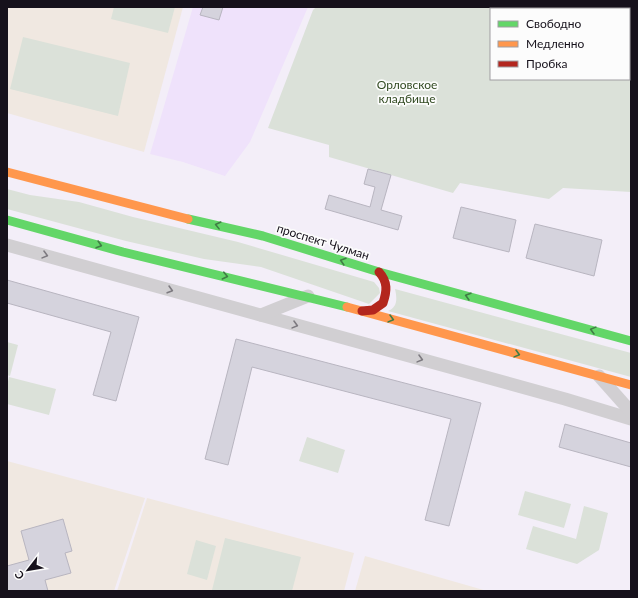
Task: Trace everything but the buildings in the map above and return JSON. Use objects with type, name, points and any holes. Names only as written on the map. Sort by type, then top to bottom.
[{"type":"main road","name":"проспект Чулман","points":[[7,172],[135,206],[263,236],[379,272],[631,341]]},
{"type":"main road","points":[[7,220],[123,252],[308,296],[631,385]]},
{"type":"main road","points":[[362,311],[373,310],[382,303],[387,284],[379,272]]},
{"type":"street","points":[[7,245],[565,399],[631,419]]},
{"type":"street","points":[[261,315],[308,296]]},
{"type":"street","points":[[599,376],[631,412]]},
{"type":"shaded area","points":[[7,7],[183,7],[144,152],[7,113]]},
{"type":"shaded area","points":[[193,7],[308,7],[250,142],[225,176],[183,162],[150,154]]},
{"type":"shaded area","points":[[7,461],[145,498],[114,591],[7,591]]},
{"type":"shaded area","points":[[147,498],[354,553],[344,591],[117,591]]},
{"type":"shaded area","points":[[365,556],[487,591],[355,591]]},
{"type":"green space","points":[[114,7],[175,7],[168,33],[111,19]]},
{"type":"green space","name":"Орловское кладбище","points":[[316,7],[631,7],[631,192],[563,188],[549,199],[460,183],[453,193],[329,157],[329,145],[268,128],[313,10]]},
{"type":"green space","points":[[23,37],[130,63],[118,116],[10,89]]},
{"type":"green space","points":[[7,189],[30,195],[79,202],[133,217],[238,242],[374,282],[379,288],[380,293],[369,304],[261,267],[204,259],[126,241],[7,209]]},
{"type":"green space","points":[[395,289],[631,353],[631,377],[388,311],[395,305]]},
{"type":"green space","points":[[7,342],[18,345],[10,376],[7,375]]},
{"type":"green space","points":[[9,377],[56,389],[49,415],[7,404],[7,386]]},
{"type":"green space","points":[[307,437],[345,450],[338,473],[299,461]]},
{"type":"green space","points":[[525,491],[571,504],[564,528],[518,515]]},
{"type":"green space","points":[[584,506],[608,513],[599,550],[577,564],[526,549],[533,526],[576,539]]},
{"type":"green space","points":[[225,538],[301,557],[292,591],[212,590]]},
{"type":"green space","points":[[196,540],[216,546],[207,580],[187,574]]},
{"type":"traffic: fast","points":[[188,219],[263,236],[379,272],[631,341]]},
{"type":"traffic: fast","points":[[7,220],[123,252],[347,307]]},
{"type":"traffic: slow","points":[[7,172],[188,219]]},
{"type":"traffic: slow","points":[[347,307],[631,385]]},
{"type":"traffic: jam","points":[[362,311],[373,310],[383,303],[386,287],[384,279],[379,272]]}]
